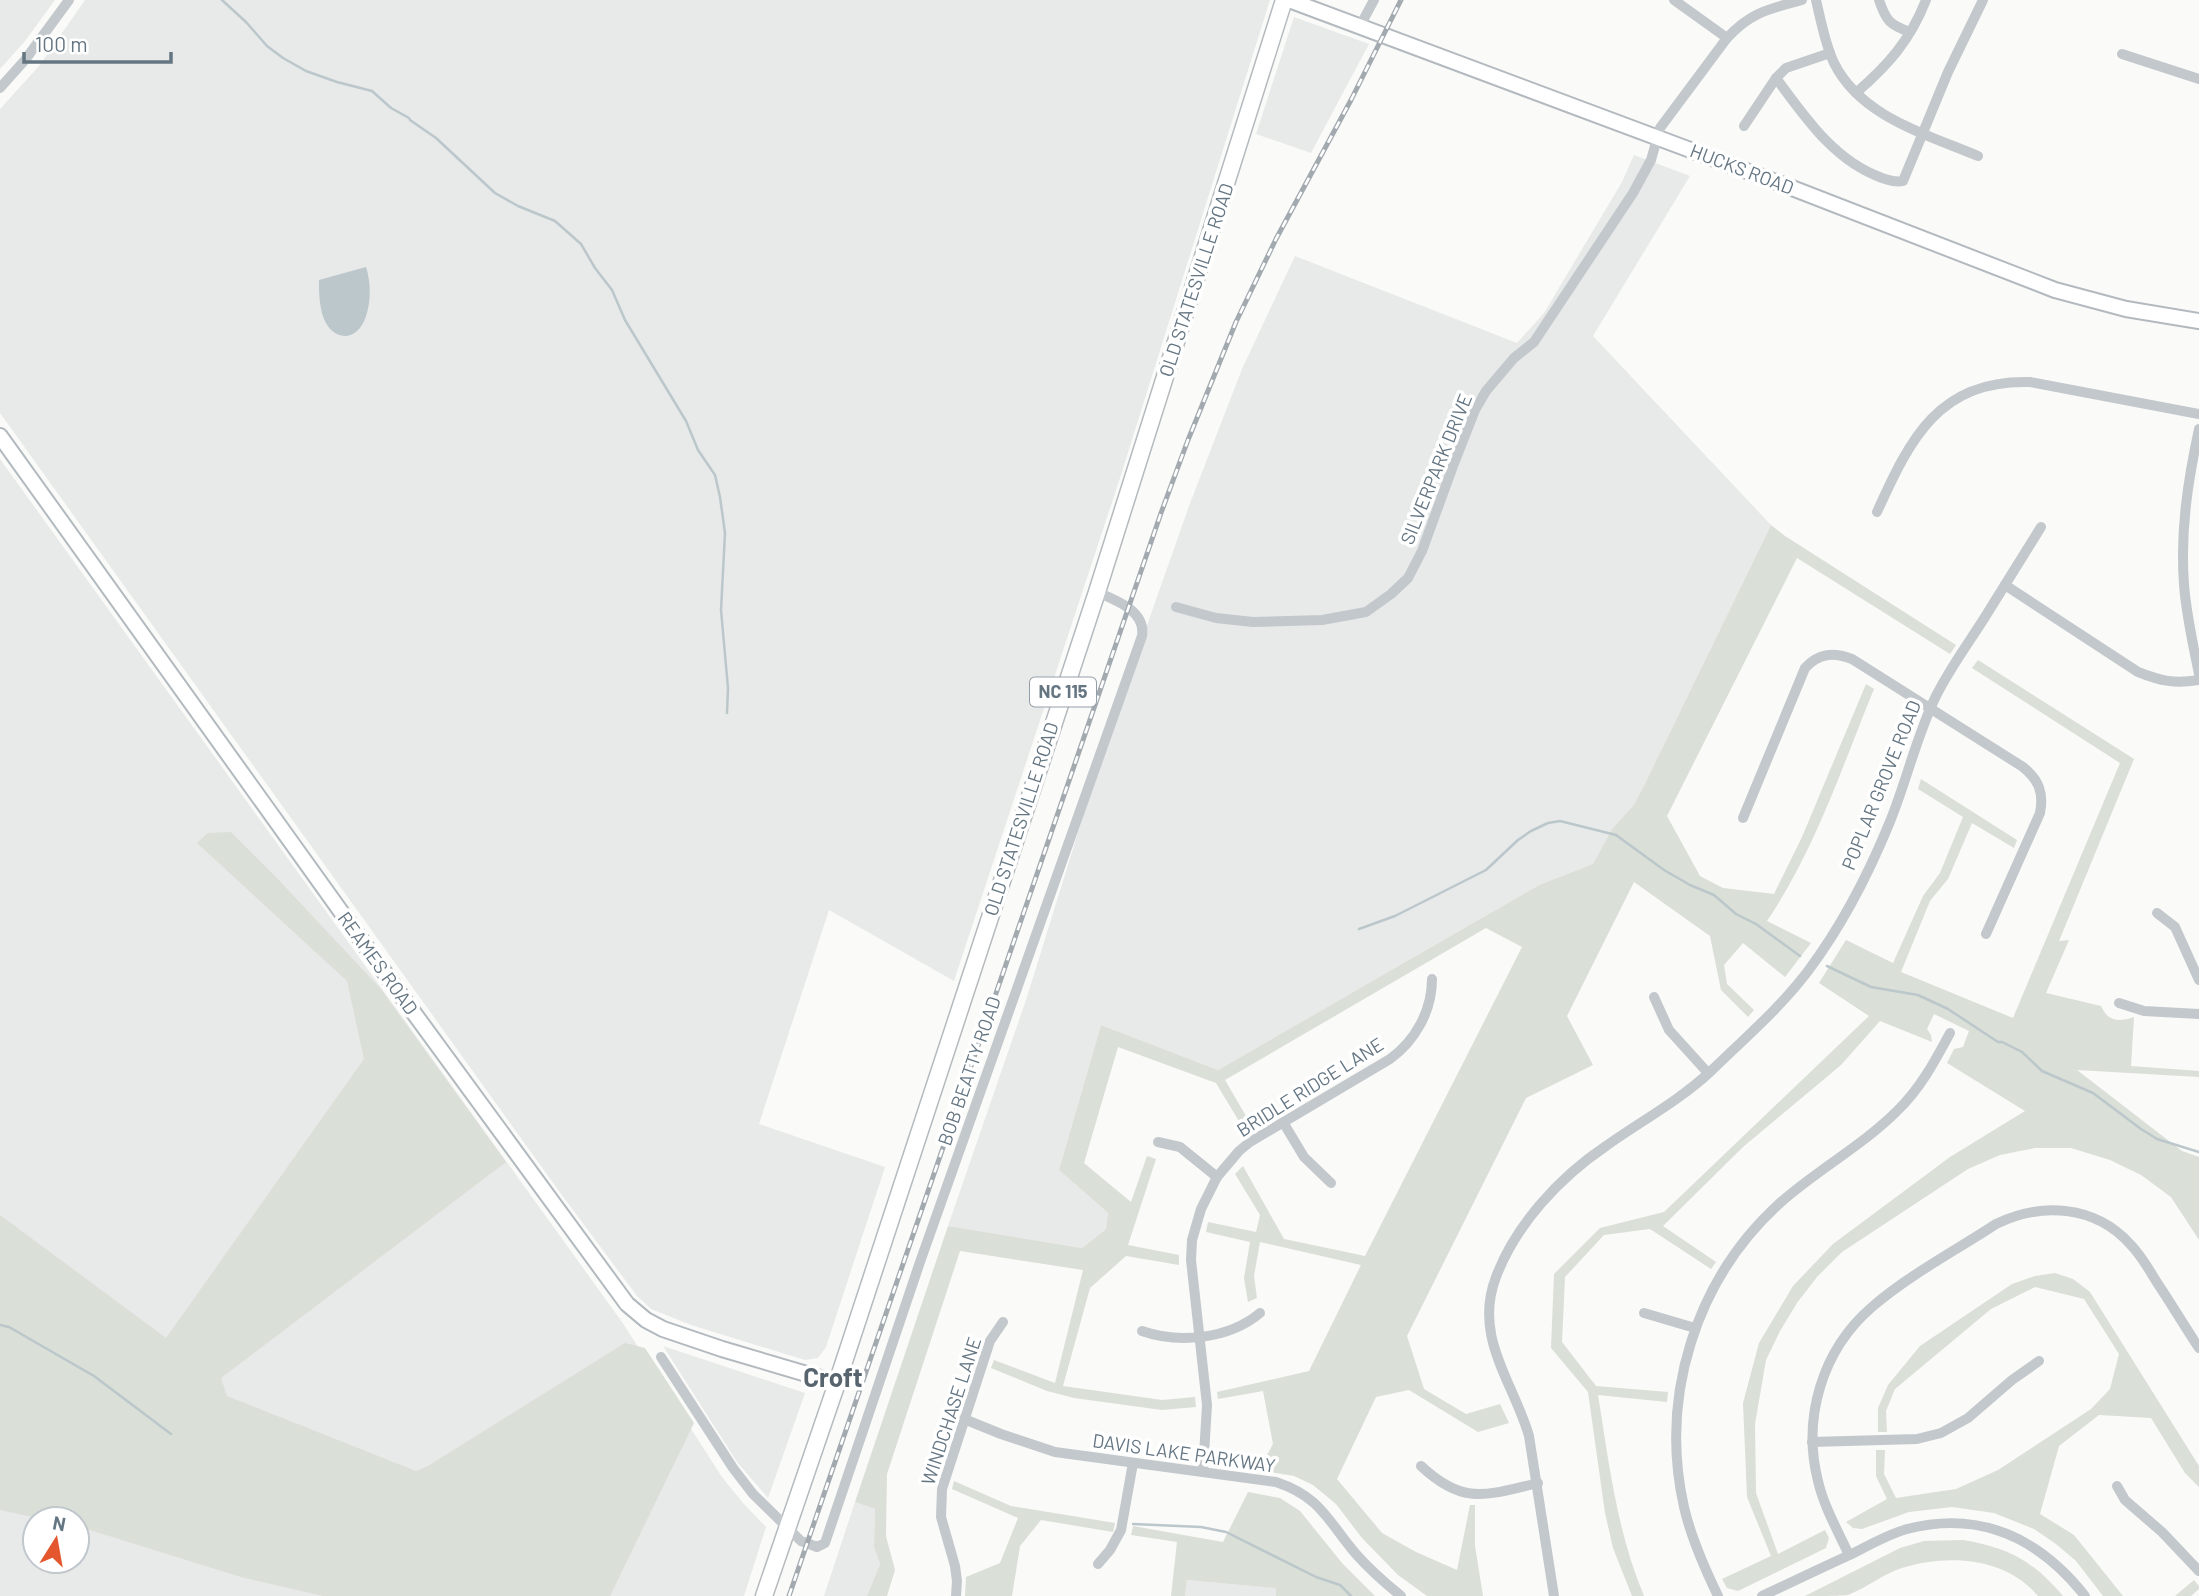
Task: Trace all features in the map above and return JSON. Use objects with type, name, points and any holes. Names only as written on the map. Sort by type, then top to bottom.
[{"type":"main road","name":"HUCKS ROAD","points":[[1287,0],[2056,290],[2126,309],[2199,321]]},
{"type":"main road","name":"OLD STATESVILLE ROAD","points":[[764,1596],[837,1383],[1097,592],[1287,0]]},
{"type":"main road","name":"REAMES ROAD","points":[[0,436],[400,994],[627,1304],[646,1320],[663,1328],[722,1349],[837,1383]]},
{"type":"street","points":[[0,88],[25,60],[69,0]]},
{"type":"street","points":[[1360,26],[1374,0]]},
{"type":"street","points":[[1674,0],[1727,38]]},
{"type":"street","name":"SILVERPARK DRIVE","points":[[1177,607],[1216,618],[1253,622],[1322,620],[1366,612],[1408,578],[1422,551],[1453,466],[1486,391],[1514,358],[1534,341],[1633,193],[1651,160],[1660,128],[1727,38],[1748,18],[1802,0]]},
{"type":"street","points":[[1816,0],[1830,53],[1843,78],[1856,93],[1883,114],[1978,156]]},
{"type":"street","points":[[1879,0],[1892,26],[1910,32]]},
{"type":"street","points":[[1856,93],[1892,60],[1926,0]]},
{"type":"street","points":[[1776,78],[1823,137],[1848,160],[1865,172],[1897,183],[1903,181],[1948,72],[1983,0]]},
{"type":"street","points":[[1744,126],[1776,78],[1786,68],[1830,53]]},
{"type":"street","points":[[2122,54],[2199,79]]},
{"type":"street","points":[[1877,512],[1919,432],[1939,411],[1975,389],[2008,382],[2030,382],[2199,414]]},
{"type":"street","points":[[2199,429],[2186,496],[2183,541],[2186,608],[2199,674]]},
{"type":"street","name":"POPLAR GROVE ROAD","points":[[1554,1596],[1529,1436],[1522,1412],[1490,1337],[1489,1304],[1505,1256],[1527,1221],[1572,1173],[1605,1146],[1691,1089],[1783,1000],[1807,971],[1833,935],[1889,824],[1930,710],[1944,681],[2041,527]]},
{"type":"street","points":[[2005,585],[2138,672],[2158,680],[2199,680]]},
{"type":"street","name":"BOB BEATTY ROAD","points":[[788,1529],[801,1541],[817,1546],[822,1546],[827,1540],[929,1239],[1142,636],[1138,615],[1097,592]]},
{"type":"street","points":[[1743,818],[1805,668],[1813,659],[1831,654],[1852,659],[2023,767],[2036,779],[2042,793],[2039,813],[1986,934]]},
{"type":"street","points":[[2157,913],[2175,928],[2199,980]]},
{"type":"street","name":"BRIDLE RIDGE LANE","points":[[1203,1471],[1207,1405],[1191,1260],[1192,1240],[1201,1209],[1217,1177],[1250,1142],[1406,1047],[1426,1010],[1431,996],[1432,979]]},
{"type":"street","points":[[1654,997],[1669,1030],[1708,1073]]},
{"type":"street","points":[[2119,1003],[2144,1011],[2199,1014]]},
{"type":"street","points":[[1718,1596],[1695,1544],[1684,1508],[1676,1451],[1681,1380],[1702,1309],[1722,1273],[1753,1230],[1796,1190],[1896,1112],[1920,1086],[1950,1033]]},
{"type":"street","points":[[1283,1122],[1304,1157],[1331,1183]]},
{"type":"street","points":[[1158,1142],[1180,1147],[1217,1177]]},
{"type":"street","points":[[1849,1555],[1826,1506],[1819,1484],[1812,1442],[1815,1408],[1825,1373],[1845,1337],[1860,1319],[1896,1289],[1996,1224],[2043,1209],[2073,1212],[2104,1223],[2117,1231],[2141,1256],[2199,1348]]},
{"type":"street","points":[[1142,1331],[1175,1338],[1199,1336],[1240,1327],[1260,1312]]},
{"type":"street","points":[[1644,1312],[1695,1328]]},
{"type":"street","name":"WINDCHASE LANE","points":[[956,1596],[957,1581],[952,1551],[941,1517],[942,1489],[990,1341],[1003,1322]]},
{"type":"street","points":[[661,1357],[733,1468],[753,1494],[788,1529]]},
{"type":"street","points":[[1812,1442],[1917,1439],[1941,1433],[1968,1418],[2011,1380],[2039,1362]]},
{"type":"street","name":"DAVIS LAKE PARKWAY","points":[[964,1419],[1055,1452],[1276,1482],[1304,1493],[1322,1510],[1358,1556],[1401,1596]]},
{"type":"street","points":[[1098,1564],[1121,1530],[1133,1463]]},
{"type":"street","points":[[1421,1466],[1446,1487],[1469,1494],[1501,1492],[1538,1483]]},
{"type":"street","points":[[2118,1486],[2125,1500],[2162,1532],[2199,1572]]},
{"type":"street","points":[[1762,1596],[1893,1534],[1927,1525],[1963,1523],[2001,1531],[2035,1547],[2062,1568],[2085,1596]]},
{"type":"shaded area","points":[[0,0],[55,0],[0,69]]},
{"type":"shaded area","points":[[85,0],[1270,0],[1120,478],[954,981],[829,910],[759,1124],[885,1167],[826,1347],[818,1358],[805,1360],[691,1325],[651,1309],[637,1296],[0,413],[0,109],[39,66]]},
{"type":"shaded area","points":[[1294,17],[1369,44],[1311,153],[1256,134]]},
{"type":"shaded area","points":[[1634,155],[1690,176],[1593,336],[1771,525],[1635,805],[1612,829],[1593,864],[1539,885],[1218,1070],[1101,1025],[1059,1170],[1108,1213],[1106,1229],[1082,1248],[948,1226],[1027,997],[1107,739],[1189,506],[1242,369],[1295,256],[1517,343],[1544,313],[1622,182]]},
{"type":"shaded area","points":[[366,267],[370,292],[366,316],[356,332],[343,336],[337,334],[322,313],[319,280]]},
{"type":"shaded area","points":[[0,459],[622,1322],[722,1477],[766,1527],[744,1596],[0,1596]]},
{"type":"shaded area","points":[[1771,525],[1956,645],[1950,654],[1797,558],[1667,816],[1700,876],[1723,888],[1774,894],[1802,837],[1866,684],[1874,689],[1814,837],[1767,921],[1811,943],[1785,977],[1743,943],[1724,965],[1727,984],[1754,1010],[1748,1017],[1721,990],[1710,936],[1634,882],[1567,1016],[1593,1065],[1526,1098],[1407,1336],[1424,1389],[1466,1414],[1500,1404],[1509,1423],[1478,1432],[1409,1390],[1376,1397],[1337,1479],[1382,1533],[1457,1570],[1470,1505],[1475,1505],[1475,1546],[1483,1596],[1427,1596],[1398,1575],[1362,1538],[1336,1504],[1313,1485],[1294,1476],[1259,1470],[1273,1444],[1263,1391],[1218,1399],[1217,1392],[1309,1371],[1361,1265],[1260,1242],[1254,1276],[1257,1298],[1248,1302],[1244,1278],[1250,1242],[1206,1232],[1208,1222],[1256,1232],[1260,1215],[1235,1174],[1243,1166],[1284,1239],[1365,1256],[1522,947],[1486,928],[1225,1080],[1253,1128],[1246,1133],[1216,1083],[1118,1047],[1084,1163],[1131,1202],[1147,1156],[1156,1159],[1128,1245],[1179,1255],[1179,1265],[1126,1256],[1090,1288],[1063,1386],[1162,1400],[1195,1397],[1196,1407],[1162,1410],[1074,1398],[1047,1391],[991,1368],[994,1360],[1055,1383],[1083,1270],[960,1251],[887,1474],[886,1536],[895,1570],[887,1596],[867,1596],[880,1564],[874,1547],[875,1509],[855,1502],[948,1226],[1082,1248],[1106,1229],[1108,1213],[1059,1170],[1101,1025],[1218,1070],[1539,885],[1593,864],[1612,829],[1634,805],[1643,788]]},
{"type":"shaded area","points":[[1978,660],[2134,759],[2059,941],[2069,940],[2046,993],[2101,1006],[2107,1015],[2114,1019],[2134,1017],[2131,1066],[2199,1071],[2199,1077],[2077,1070],[2182,1151],[2199,1157],[2199,1240],[2171,1197],[2141,1175],[2110,1160],[2071,1148],[2035,1148],[2000,1155],[1968,1169],[1842,1252],[1817,1277],[1780,1331],[1766,1360],[1755,1424],[1756,1493],[1778,1554],[1825,1530],[1829,1538],[1826,1548],[1738,1591],[1727,1588],[1722,1579],[1771,1556],[1747,1497],[1743,1403],[1759,1343],[1793,1286],[1833,1244],[1950,1157],[2025,1111],[1947,1063],[1954,1049],[1963,1047],[1969,1031],[1934,1014],[1927,1029],[1932,1042],[1880,1021],[1841,1065],[1743,1147],[1663,1226],[1716,1262],[1711,1269],[1650,1229],[1604,1235],[1565,1277],[1562,1342],[1596,1386],[1668,1392],[1667,1402],[1598,1395],[1620,1522],[1644,1596],[1632,1596],[1613,1548],[1605,1513],[1588,1392],[1551,1348],[1554,1274],[1600,1228],[1664,1212],[1869,1016],[1819,983],[1846,940],[1893,963],[1923,896],[1940,873],[1963,817],[1918,789],[1921,779],[2017,840],[2014,848],[1972,823],[1948,879],[1930,901],[1901,972],[2013,1018],[2120,763],[1972,668]]},
{"type":"shaded area","points":[[231,832],[380,988],[506,1162],[221,1378],[227,1396],[416,1471],[625,1343],[645,1348],[694,1423],[610,1596],[323,1596],[241,1577],[91,1530],[91,1505],[21,1505],[21,1514],[0,1510],[0,1215],[166,1338],[364,1059],[347,981],[197,843],[208,833]]},
{"type":"shaded area","points":[[2055,1273],[2073,1279],[2090,1292],[2199,1466],[2199,1487],[2185,1473],[2151,1418],[2099,1415],[2059,1446],[2040,1514],[2074,1535],[2123,1596],[2103,1596],[2076,1561],[2056,1544],[2034,1529],[1994,1513],[1952,1507],[1909,1512],[1862,1529],[1853,1528],[1846,1522],[1887,1499],[1876,1476],[1876,1450],[1885,1450],[1884,1474],[1896,1498],[1956,1489],[1998,1470],[2091,1409],[2110,1389],[2119,1354],[2084,1299],[2035,1287],[1991,1309],[1895,1389],[1886,1411],[1887,1432],[1878,1432],[1878,1408],[1888,1385],[1920,1346],[2012,1284]]},
{"type":"shaded area","points":[[663,1346],[805,1393],[768,1498],[737,1462]]},
{"type":"shaded area","points":[[954,1481],[1011,1506],[1115,1523],[1113,1532],[1041,1520],[1020,1546],[1012,1596],[965,1596],[966,1577],[1000,1563],[1018,1518],[952,1489]]},
{"type":"shaded area","points":[[1248,1492],[1280,1498],[1300,1511],[1342,1563],[1375,1596],[1276,1596],[1276,1588],[1187,1580],[1185,1596],[1171,1596],[1177,1542],[1131,1535],[1133,1526],[1223,1542]]},
{"type":"shaded area","points":[[855,1502],[875,1509],[874,1547],[880,1564],[867,1596],[824,1596]]},
{"type":"shaded area","points":[[1963,1540],[1994,1547],[2019,1558],[2041,1573],[2063,1596],[2038,1596],[2025,1583],[2009,1573],[1993,1566],[1957,1560],[1902,1568],[1848,1595],[1805,1596],[1900,1548],[1924,1541]]},
{"type":"shaded area","points":[[1187,1580],[1277,1588],[1276,1596],[1185,1596]]},
{"type":"shaded area","points":[[2194,1580],[2199,1589],[2191,1596],[2175,1596]]},
{"type":"waterway","points":[[222,0],[267,46],[283,58],[306,71],[372,91],[391,108],[436,138],[495,193],[555,221],[581,244],[612,290],[625,320],[686,421],[698,450],[715,475],[725,533],[721,610],[728,688],[727,713]]},
{"type":"waterway","points":[[1359,929],[1395,916],[1486,870],[1531,831],[1560,821],[1616,835],[1664,870],[1714,895],[1736,914],[1756,924],[1800,956]]},
{"type":"waterway","points":[[1827,966],[1871,987],[1918,995],[1948,1009],[1998,1042],[2022,1052],[2042,1071],[2093,1093],[2157,1139],[2199,1152]]},
{"type":"waterway","points":[[0,1325],[9,1327],[94,1376],[171,1434]]},
{"type":"waterway","points":[[1133,1524],[1201,1527],[1226,1532],[1316,1577],[1340,1585],[1351,1596]]},
{"type":"railway","points":[[789,1596],[1188,440],[1236,322],[1276,239],[1401,0]]},
{"type":"district","name":"Croft","points":[[833,1378]]}]
